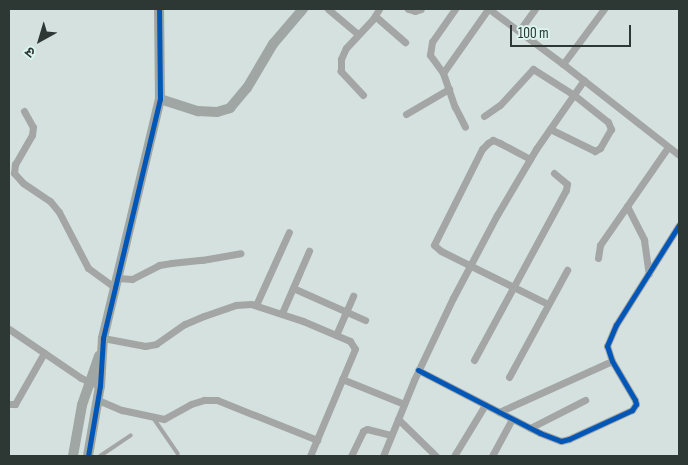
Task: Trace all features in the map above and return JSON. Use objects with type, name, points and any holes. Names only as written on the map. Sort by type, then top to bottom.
[{"type":"street","points":[[73,456],[88,382],[101,350],[160,99],[159,9]]},
{"type":"street","points":[[160,99],[198,111],[217,112],[230,108],[247,88],[273,44],[303,9]]},
{"type":"street","points":[[328,9],[358,34]]},
{"type":"street","points":[[363,95],[340,66],[346,48],[379,9]]},
{"type":"street","points":[[408,9],[415,11],[420,9]]},
{"type":"street","points":[[455,9],[430,48],[430,55],[443,73],[455,107],[465,126]]},
{"type":"street","points":[[443,73],[488,9],[584,80],[679,155]]},
{"type":"street","points":[[519,32],[535,9]]},
{"type":"street","points":[[563,64],[604,9]]},
{"type":"street","points":[[375,16],[404,42]]},
{"type":"street","points":[[484,116],[500,105],[533,69],[574,95],[608,122],[611,128],[609,135],[600,148],[595,151],[550,129]]},
{"type":"street","points":[[382,456],[418,370],[470,266],[530,159],[584,80]]},
{"type":"street","points":[[406,114],[449,89]]},
{"type":"street","points":[[24,111],[33,127],[32,135],[15,164],[14,173],[23,183],[50,201],[60,212],[88,268],[117,283],[138,277],[159,266],[171,263],[240,253]]},
{"type":"street","points":[[530,159],[494,140],[482,150],[434,245],[441,251],[548,304]]},
{"type":"street","points":[[598,258],[600,245],[668,147]]},
{"type":"street","points":[[474,360],[566,190],[567,184],[554,173]]},
{"type":"street","points":[[627,206],[644,240],[648,274]]},
{"type":"street","points":[[418,370],[530,428],[561,441],[632,410],[636,404],[635,400],[612,361],[607,346],[609,339],[679,225]]},
{"type":"street","points":[[256,305],[289,232]]},
{"type":"street","points":[[282,313],[310,251]]},
{"type":"street","points":[[508,377],[567,270]]},
{"type":"street","points":[[293,288],[365,320]]},
{"type":"street","points":[[336,335],[353,296]]},
{"type":"street","points":[[104,338],[145,346],[156,344],[185,324],[204,316],[236,306],[256,305],[282,313],[350,341],[356,349],[310,456]]},
{"type":"street","points":[[9,329],[88,382],[100,386]]},
{"type":"street","points":[[88,456],[100,386],[101,350]]},
{"type":"street","points":[[9,404],[15,404],[44,353]]},
{"type":"street","points":[[499,412],[612,361]]},
{"type":"street","points":[[342,379],[404,404]]},
{"type":"street","points":[[98,400],[122,410],[164,420],[191,404],[204,400],[217,400],[317,440]]},
{"type":"street","points":[[530,428],[585,400]]},
{"type":"street","points":[[454,456],[485,405]]},
{"type":"street","points":[[398,419],[436,456]]},
{"type":"street","points":[[492,456],[512,419]]},
{"type":"street","points":[[351,456],[363,431],[367,429],[391,435]]},
{"type":"lane","points":[[154,419],[178,454]]},
{"type":"lane","points":[[100,456],[131,434]]},
{"type":"cycle path","points":[[88,456],[100,386],[103,338],[160,99],[159,9]]},
{"type":"cycle path","points":[[418,370],[540,433],[561,441],[632,410],[636,404],[635,400],[612,361],[607,346],[616,325],[679,225]]}]
